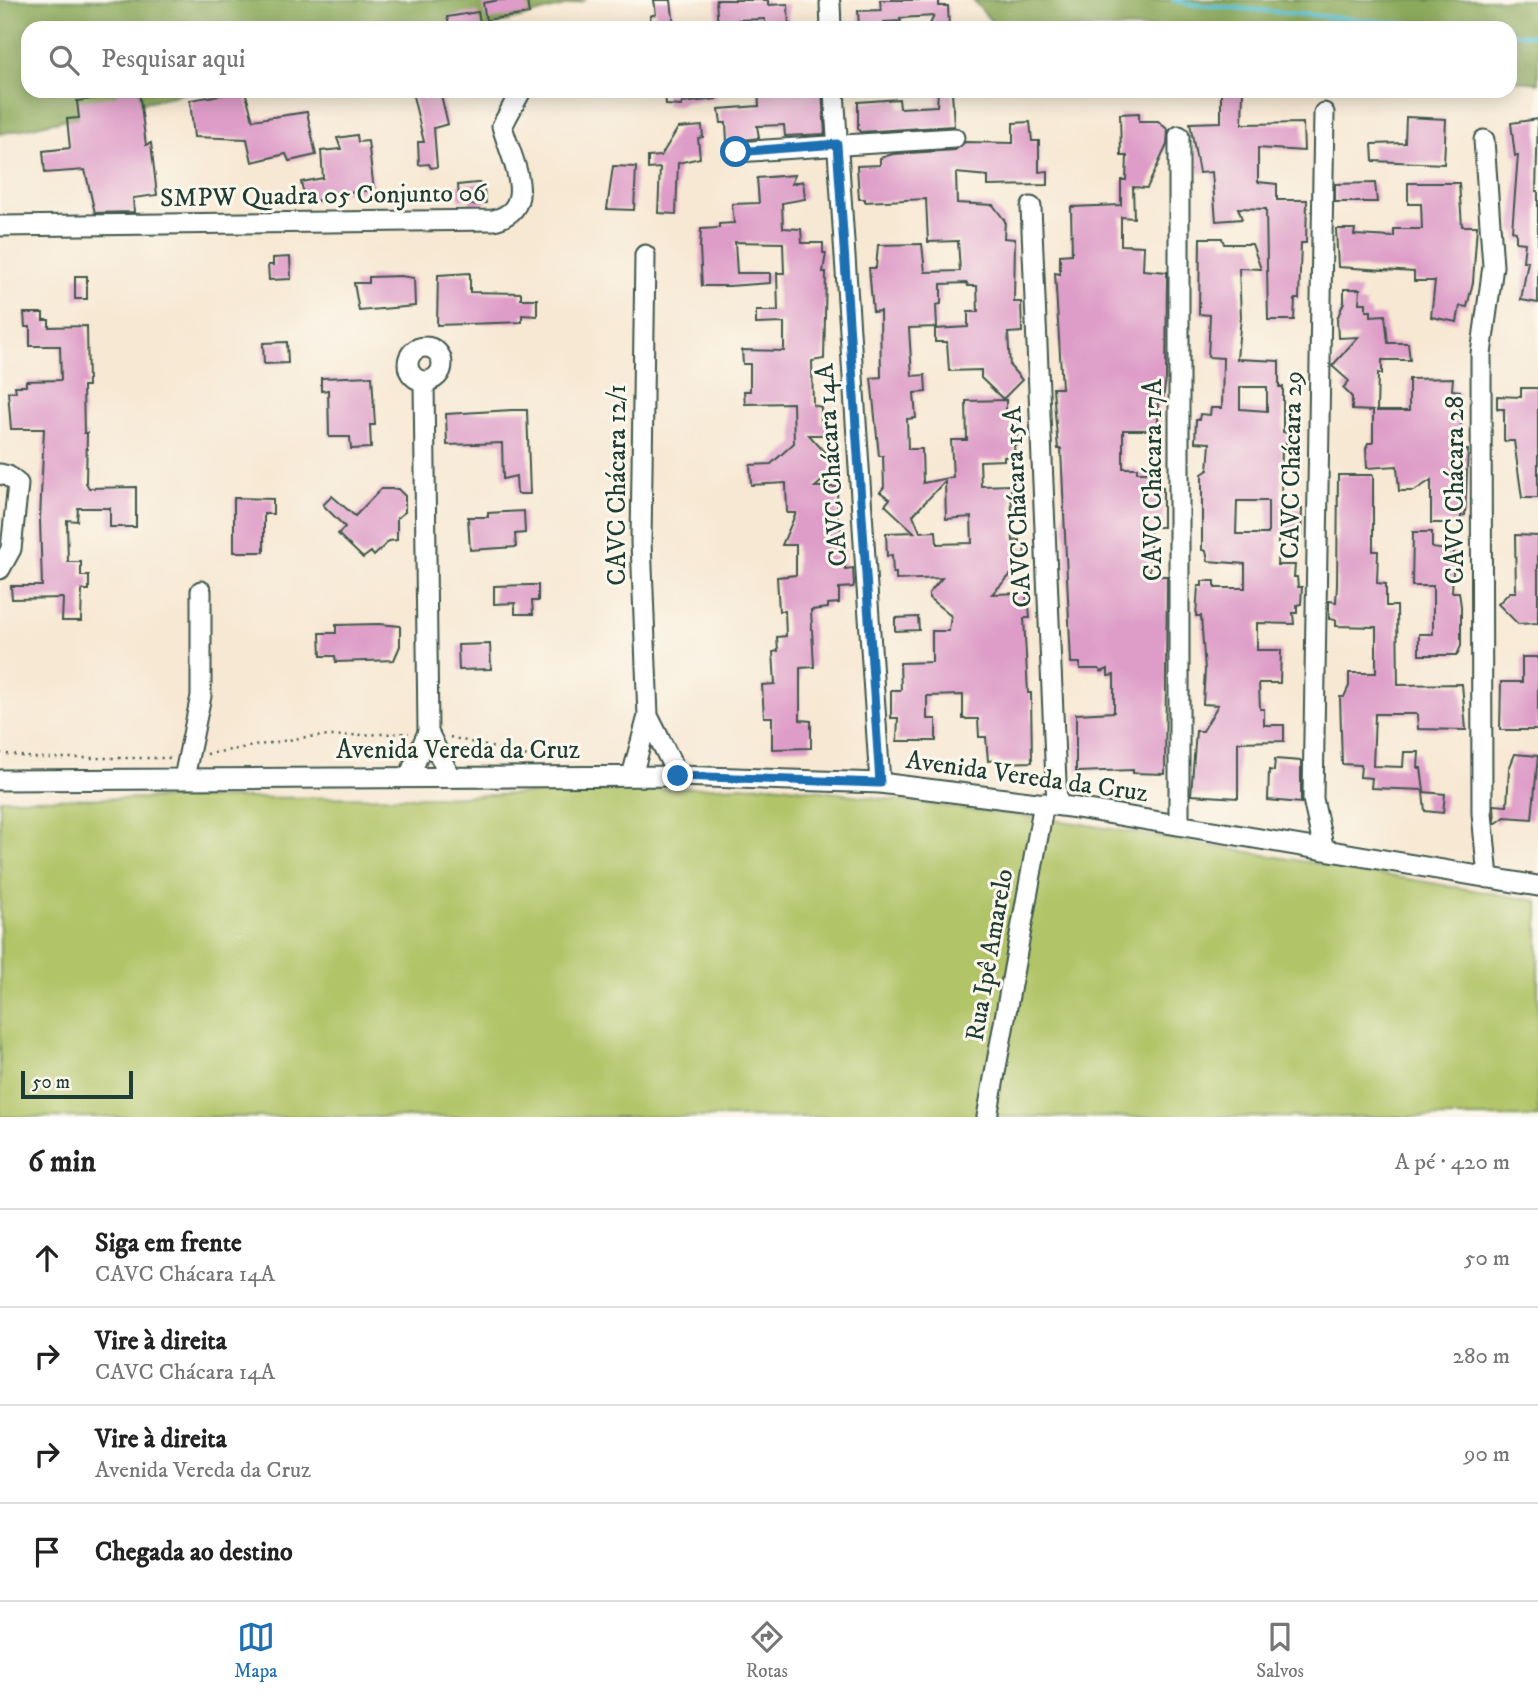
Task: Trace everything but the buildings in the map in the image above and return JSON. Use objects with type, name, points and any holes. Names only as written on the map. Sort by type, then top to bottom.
[{"type":"street","points":[[830,3],[831,21]]},
{"type":"street","name":"SMPW Quadra 05 Conjunto 06","points":[[0,226],[494,220],[510,215],[520,198],[520,183],[502,123],[517,98]]},
{"type":"street","name":"CAVC Chácara 14A","points":[[834,98],[880,783]]},
{"type":"street","name":"CAVC Chácara 29","points":[[1324,113],[1315,818],[1324,850]]},
{"type":"street","name":"CAVC Chácara 17A","points":[[1179,136],[1179,825]]},
{"type":"street","points":[[736,152],[954,138]]},
{"type":"street","name":"CAVC Chácara 28","points":[[1483,140],[1493,266],[1481,354],[1482,840],[1488,878]]},
{"type":"street","name":"CAVC Chácara 15A","points":[[1031,207],[1059,806]]},
{"type":"street","name":"CAVC Chácara 12/1","points":[[632,776],[648,716],[643,646],[641,542],[645,255]]},
{"type":"street","points":[[409,777],[428,732],[424,381],[414,377],[408,361],[414,351],[425,343]]},
{"type":"street","points":[[0,474],[8,476],[18,484],[11,549],[0,569]]},
{"type":"street","points":[[184,778],[201,696],[201,591]]},
{"type":"street","name":"CAVC Chácara 12/1","points":[[648,716],[678,776]]},
{"type":"street","points":[[428,732],[450,777]]},
{"type":"street","name":"Avenida Vereda da Cruz","points":[[0,780],[678,776],[880,783],[1059,806],[1538,886]]},
{"type":"street","points":[[1016,800],[1030,810],[1039,831],[1049,822],[1059,806]]},
{"type":"street","name":"Rua Ipê Amarelo","points":[[987,1117],[1039,831],[1059,806]]},
{"type":"street","points":[[1290,846],[1315,818]]},
{"type":"street","name":"CAVC Chácara 28","points":[[1464,874],[1482,840]]},
{"type":"path","points":[[0,753],[35,758],[188,758],[306,737],[428,732],[541,760]]},
{"type":"green space","points":[[0,0],[586,0],[508,21],[21,21],[21,98],[163,98],[0,134]]},
{"type":"green space","points":[[973,0],[1538,0],[1538,83],[1517,81],[1517,21],[991,21]]},
{"type":"green space","points":[[773,785],[1076,823],[1538,901],[1538,1117],[0,1117],[0,799],[435,797]]},
{"type":"waterway","points":[[1173,0],[1189,4],[1375,21]]},
{"type":"waterway","points":[[1517,34],[1538,36]]},
{"type":"route","points":[[678,776],[880,783],[837,144],[736,152]]}]
